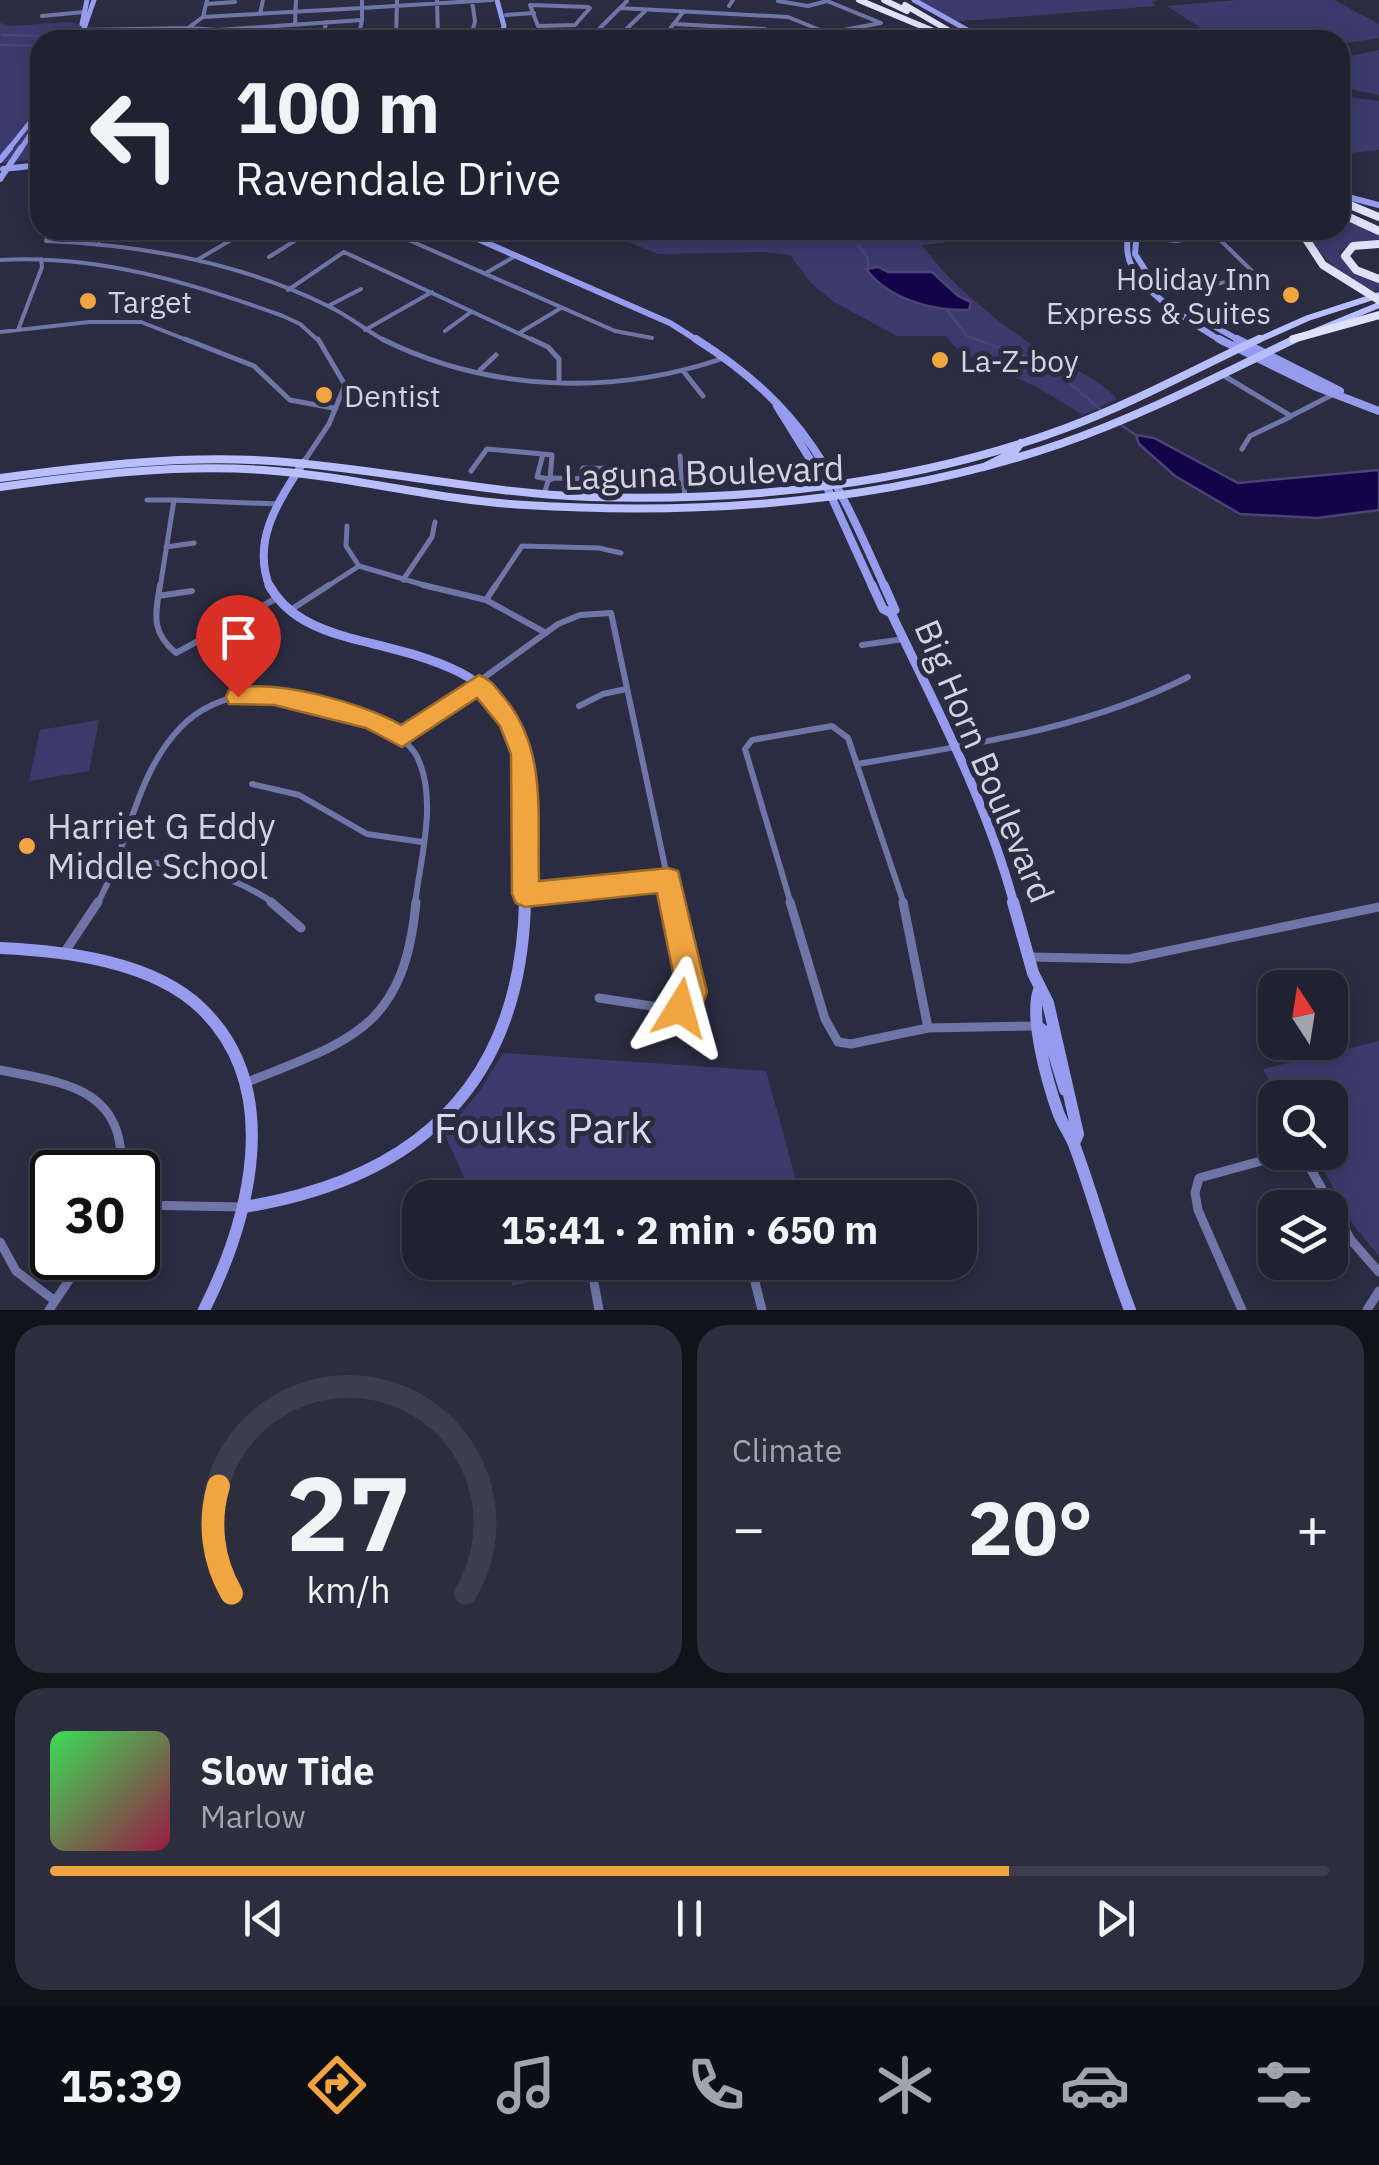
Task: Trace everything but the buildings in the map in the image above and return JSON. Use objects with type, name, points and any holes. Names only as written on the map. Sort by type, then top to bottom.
[{"type":"highway","points":[[860,0],[936,30]]},
{"type":"highway","points":[[874,0],[939,30]]},
{"type":"highway","points":[[884,0],[941,30]]},
{"type":"highway","points":[[897,0],[944,30]]},
{"type":"highway","points":[[1350,207],[1379,216]]},
{"type":"highway","points":[[1350,210],[1379,228]]},
{"type":"highway","points":[[1307,240],[1323,265],[1378,299]]},
{"type":"highway","points":[[1379,244],[1352,246],[1345,256],[1356,270],[1379,279]]},
{"type":"highway","points":[[1293,340],[1379,315]]},
{"type":"main road","points":[[84,12],[90,0]]},
{"type":"main road","name":"Big Horn Boulevard","points":[[517,255],[654,315],[724,358]]},
{"type":"main road","name":"Laguna Boulevard","points":[[0,486],[152,469],[296,474],[463,499],[565,508],[704,508],[844,496],[983,468],[1106,426],[1378,299]]},
{"type":"main road","name":"Laguna Boulevard","points":[[0,478],[156,460],[303,463],[431,484],[544,495],[685,496],[838,483],[933,466],[1021,443],[1113,410],[1327,310],[1378,299]]},
{"type":"main road","points":[[1332,394],[1379,408]]},
{"type":"main road","points":[[983,468],[988,460],[1019,449],[1021,443]]},
{"type":"main road","points":[[59,479],[82,472],[146,466],[156,460]]},
{"type":"main road","name":"Big Horn Boulevard","points":[[951,747],[1004,868],[1031,958]]},
{"type":"main road","name":"Big Horn Boulevard","points":[[1040,990],[1035,1002],[1036,1026],[1058,1114],[1074,1142],[1104,1243],[1130,1310]]},
{"type":"street","points":[[82,30],[90,0]]},
{"type":"street","points":[[260,14],[262,0]]},
{"type":"street","points":[[295,24],[296,0]]},
{"type":"street","points":[[329,10],[330,0]]},
{"type":"street","points":[[360,30],[362,0]]},
{"type":"street","points":[[202,17],[494,0]]},
{"type":"street","points":[[494,0],[506,16],[503,30]]},
{"type":"street","points":[[494,0],[503,30]]},
{"type":"street","points":[[598,30],[627,0]]},
{"type":"street","points":[[729,6],[733,0]]},
{"type":"street","points":[[914,0],[968,30]]},
{"type":"street","points":[[437,1],[438,30]]},
{"type":"street","points":[[473,1],[474,30]]},
{"type":"street","points":[[770,15],[778,1],[808,6],[827,2],[882,24],[842,30]]},
{"type":"street","points":[[188,28],[202,17],[207,2],[235,2]]},
{"type":"street","points":[[397,30],[398,3]]},
{"type":"street","points":[[530,4],[590,8],[575,25],[536,26],[534,14],[530,4]]},
{"type":"street","points":[[620,8],[770,15],[804,21],[824,30]]},
{"type":"street","points":[[624,30],[646,10]]},
{"type":"street","points":[[670,30],[684,11]]},
{"type":"street","points":[[42,16],[84,12],[81,30]]},
{"type":"street","points":[[844,14],[853,12]]},
{"type":"street","points":[[506,16],[534,14]]},
{"type":"street","points":[[122,30],[150,26],[260,28],[362,20]]},
{"type":"street","points":[[325,30],[326,22]]},
{"type":"street","points":[[675,24],[767,30]]},
{"type":"street","points":[[711,30],[714,26]]},
{"type":"street","points":[[0,179],[3,165],[30,125]]},
{"type":"street","points":[[3,165],[30,132]]},
{"type":"street","points":[[3,165],[30,164]]},
{"type":"street","points":[[1350,205],[1379,206]]},
{"type":"street","points":[[46,240],[154,248],[196,260],[329,306],[366,330],[414,353],[479,371],[558,382],[603,383],[684,372],[724,358]]},
{"type":"street","points":[[196,260],[231,240]]},
{"type":"street","points":[[269,257],[296,240]]},
{"type":"street","points":[[409,240],[620,333],[652,338]]},
{"type":"street","name":"Big Horn Boulevard","points":[[481,240],[517,255]]},
{"type":"street","points":[[1131,240],[1129,264],[1147,288],[1245,348],[1332,394]]},
{"type":"street","points":[[1132,240],[1136,260],[1160,292],[1245,348]]},
{"type":"street","points":[[1160,292],[1250,276],[1251,269],[1221,240]]},
{"type":"street","points":[[287,291],[344,252],[520,333],[554,353],[560,363],[558,382]]},
{"type":"street","points":[[485,273],[517,255]]},
{"type":"street","points":[[18,330],[41,259]]},
{"type":"street","points":[[0,260],[121,264],[298,323],[324,346],[342,377],[342,394],[329,424],[266,528],[262,551],[266,579],[288,611],[336,635],[443,662],[479,684],[511,722],[523,754],[525,894],[520,962],[512,1002],[495,1048],[455,1106],[436,1126],[392,1158],[357,1177],[303,1196],[244,1207],[160,1205]]},
{"type":"street","points":[[329,306],[361,289]]},
{"type":"street","points":[[366,330],[432,292]]},
{"type":"street","points":[[520,333],[561,308]]},
{"type":"street","points":[[444,330],[472,312]]},
{"type":"street","points":[[0,332],[96,322],[142,322],[255,367],[294,402],[333,408]]},
{"type":"street","points":[[479,371],[496,356]]},
{"type":"street","points":[[1260,356],[1361,402]]},
{"type":"street","name":"Big Horn Boulevard","points":[[724,358],[804,430],[838,483],[895,610],[891,613]]},
{"type":"street","points":[[684,372],[703,396]]},
{"type":"street","points":[[1220,374],[1291,416]]},
{"type":"street","points":[[1242,449],[1250,436],[1332,394]]},
{"type":"street","name":"Big Horn Boulevard","points":[[777,406],[826,484],[883,609],[891,613],[904,639],[951,747]]},
{"type":"street","points":[[471,471],[486,449],[554,456],[544,495]]},
{"type":"street","points":[[543,454],[537,478],[682,482]]},
{"type":"street","points":[[680,456],[685,496]]},
{"type":"street","points":[[147,500],[280,504]]},
{"type":"street","points":[[174,500],[158,596],[155,629],[160,640],[176,653],[246,610],[276,598]]},
{"type":"street","points":[[404,580],[432,538],[435,522]]},
{"type":"street","points":[[348,526],[346,546],[359,566],[486,600],[546,633]]},
{"type":"street","points":[[166,547],[194,543]]},
{"type":"street","points":[[486,600],[522,546],[599,548],[621,553]]},
{"type":"street","points":[[861,560],[880,588],[886,590]]},
{"type":"street","points":[[288,611],[359,566]]},
{"type":"street","points":[[158,596],[192,591]]},
{"type":"street","points":[[402,737],[546,633],[572,618],[611,613],[692,992],[690,1001],[671,1009],[599,998]]},
{"type":"street","points":[[862,645],[904,639]]},
{"type":"street","points":[[858,764],[1080,719],[1188,678]]},
{"type":"street","points":[[579,706],[602,694],[626,689]]},
{"type":"street","points":[[62,956],[102,895],[166,744],[185,723],[210,707],[238,697],[274,696],[372,720],[402,737],[416,754],[424,776],[422,842],[407,962],[386,1005],[346,1039],[244,1084]]},
{"type":"street","points":[[928,1028],[906,911],[848,738],[832,726],[752,740],[746,749],[825,1018],[834,1036],[851,1044],[928,1028],[1036,1026],[1048,1034],[1060,1083],[1069,1096]]},
{"type":"street","points":[[252,784],[268,784],[300,794],[364,833],[422,842]]},
{"type":"street","points":[[115,862],[150,861],[224,878],[274,904],[301,928]]},
{"type":"street","points":[[525,894],[668,880]]},
{"type":"street","points":[[1031,958],[1129,959],[1379,907]]},
{"type":"street","points":[[0,948],[62,956],[142,976],[180,992],[217,1026],[238,1062],[251,1130],[244,1207],[223,1270],[204,1310]]},
{"type":"street","name":"Big Horn Boulevard","points":[[1031,958],[1048,1003],[1078,1134],[1074,1142]]},
{"type":"street","points":[[0,1070],[60,1082],[100,1100],[118,1126],[123,1150]]},
{"type":"street","points":[[1242,1310],[1194,1194],[1198,1178],[1258,1162]]},
{"type":"street","points":[[1309,1170],[1342,1226],[1379,1272]]},
{"type":"street","points":[[0,1242],[16,1271],[52,1306],[69,1280]]},
{"type":"street","points":[[593,1280],[598,1310]]},
{"type":"street","points":[[754,1280],[762,1310]]},
{"type":"street","points":[[1367,1310],[1379,1291]]},
{"type":"green space","points":[[918,0],[1158,1],[1153,2],[1155,6],[951,22]]},
{"type":"green space","points":[[1237,0],[1334,0],[1379,24],[1379,38],[1350,42],[1350,30],[1204,30],[1167,6]]},
{"type":"green space","points":[[69,22],[104,30],[30,30],[30,160],[0,163],[0,23],[12,26]]},
{"type":"green space","points":[[1379,50],[1379,95],[1350,89],[1350,56]]},
{"type":"green space","points":[[1350,97],[1379,101],[1379,150],[1350,153]]},
{"type":"green space","points":[[1350,222],[1379,235],[1379,242],[1354,242],[1339,253],[1350,269],[1379,281],[1379,291],[1345,278],[1312,240],[1350,240]]},
{"type":"green space","points":[[623,240],[966,240],[922,245],[947,275],[991,315],[1038,349],[1100,384],[1117,399],[1083,415],[1035,386],[960,352],[946,336],[897,336],[834,302],[811,283],[790,255],[658,254]]},
{"type":"green space","points":[[99,720],[89,771],[29,781],[40,730]]},
{"type":"green space","points":[[1379,1041],[1379,1256],[1348,1216],[1348,1190],[1335,1190],[1324,1170],[1348,1170],[1348,1080],[1268,1080],[1263,1069],[1300,1060],[1348,1060],[1348,1048]]},
{"type":"green space","name":"Foulks Park","points":[[503,1053],[766,1071],[796,1180],[465,1180],[444,1133],[479,1092]]},
{"type":"green space","points":[[510,1280],[537,1280],[513,1286]]},
{"type":"shaded area","points":[[878,267],[888,272],[932,272],[958,296],[971,302],[969,310],[927,306],[899,296],[866,269]]},
{"type":"shaded area","points":[[1136,435],[1154,438],[1238,483],[1379,470],[1379,510],[1317,518],[1240,514],[1175,476],[1139,444]]},
{"type":"waterway","points":[[3,35],[30,36]]},
{"type":"waterway","points":[[0,45],[30,46]]},
{"type":"waterway","points":[[858,246],[867,256],[869,269]]},
{"type":"waterway","points":[[948,311],[967,336],[1049,365],[1102,411]]},
{"type":"waterway","points":[[1121,425],[1136,435]]},
{"type":"place","name":"Holiday Inn Express & Suites","points":[[1291,295]]},
{"type":"place","name":"Target","points":[[88,301]]},
{"type":"place","name":"La-Z-boy","points":[[940,360]]},
{"type":"place","name":"Dentist","points":[[324,395]]},
{"type":"place","name":"Harriet G Eddy Middle School","points":[[27,846]]},
{"type":"route","points":[[238,697],[274,696],[372,720],[402,737],[479,684],[511,722],[523,754],[525,894],[638,886],[668,880],[692,992],[690,1001],[680,1008]]}]
